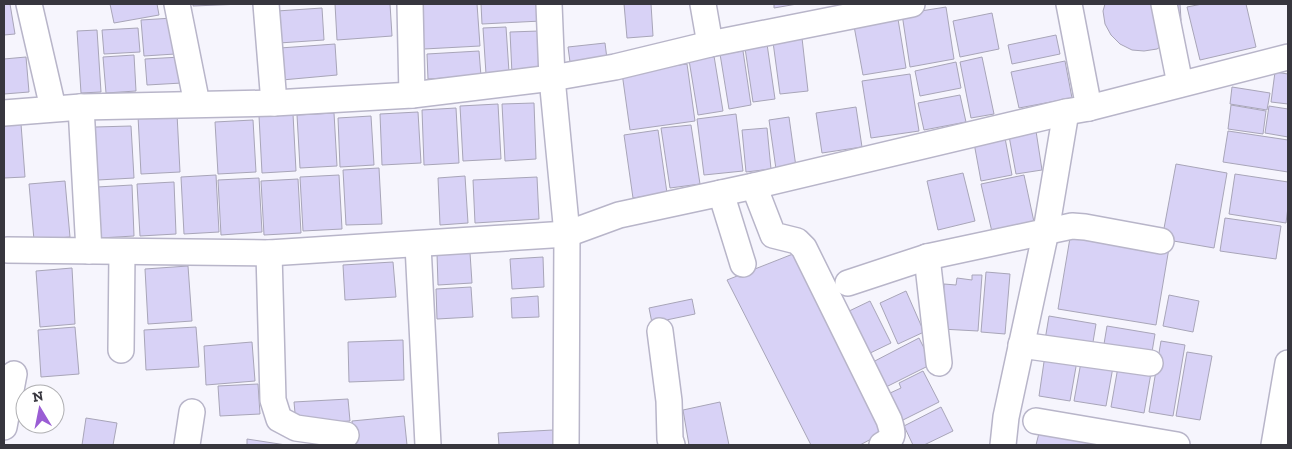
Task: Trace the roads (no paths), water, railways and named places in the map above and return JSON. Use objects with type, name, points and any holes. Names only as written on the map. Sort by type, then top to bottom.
[{"type":"street","points":[[29,4],[53,108]]},
{"type":"street","points":[[177,4],[197,104]]},
{"type":"street","points":[[266,4],[274,104]]},
{"type":"street","points":[[410,4],[412,95]]},
{"type":"street","points":[[550,4],[552,78],[567,234],[566,445]]},
{"type":"street","points":[[704,4],[710,44]]},
{"type":"street","points":[[4,113],[81,107],[274,104],[412,95],[552,78],[614,67],[710,44],[912,4]]},
{"type":"street","points":[[1003,445],[1006,416],[1046,231],[1078,110],[1069,4]]},
{"type":"street","points":[[1164,4],[1180,84]]},
{"type":"street","points":[[7,250],[122,253],[269,253],[567,234],[618,215],[754,186],[1078,110],[1288,57]]},
{"type":"street","points":[[81,107],[89,251]]},
{"type":"street","points":[[754,186],[774,235],[797,241],[804,248],[889,420],[893,432],[890,441],[882,445]]},
{"type":"street","points":[[721,193],[743,264]]},
{"type":"street","points":[[848,283],[927,257],[1072,226],[1161,241]]},
{"type":"street","points":[[418,245],[428,445]]},
{"type":"street","points":[[121,350],[122,253]]},
{"type":"street","points":[[269,253],[273,400],[279,419],[296,428],[346,435]]},
{"type":"street","points":[[927,257],[939,363]]},
{"type":"street","points":[[660,331],[669,401],[670,439],[672,445]]},
{"type":"street","points":[[1021,345],[1150,363]]},
{"type":"street","points":[[1274,445],[1288,363]]},
{"type":"street","points":[[4,427],[14,374]]},
{"type":"street","points":[[187,445],[192,412]]},
{"type":"street","points":[[1036,421],[1164,444]]}]
